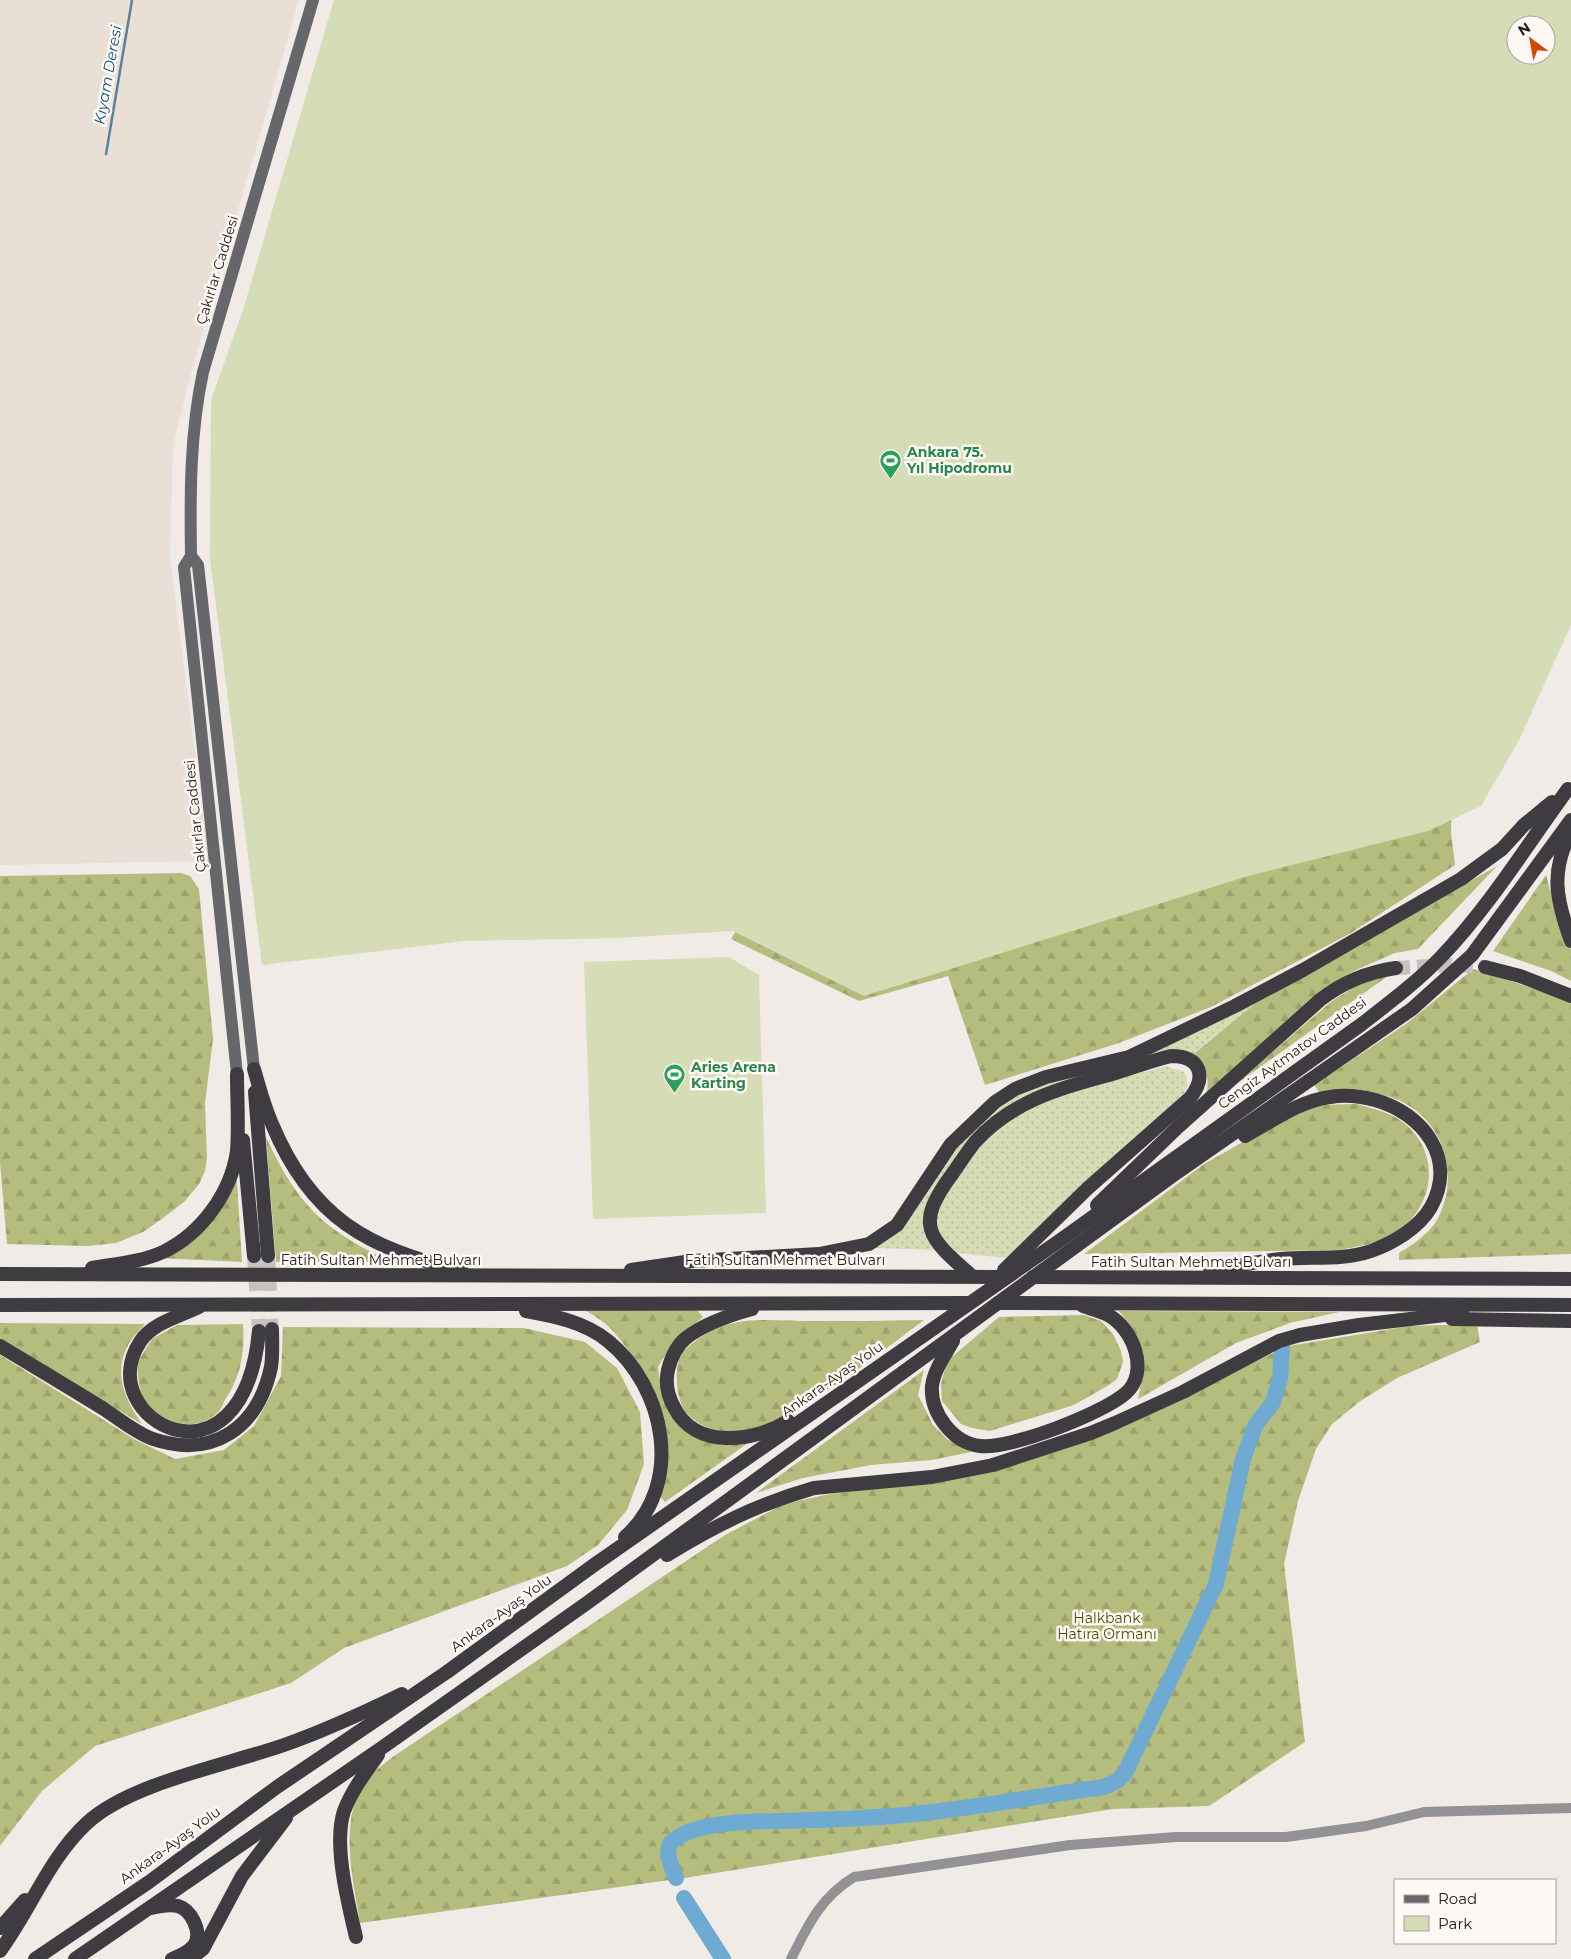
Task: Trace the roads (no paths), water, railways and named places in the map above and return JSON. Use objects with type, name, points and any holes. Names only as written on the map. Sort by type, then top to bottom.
[{"type":"highway","name":"Cengiz Aytmatov Caddesi","points":[[584,1277],[692,1261],[819,1254],[869,1244],[897,1225],[951,1144],[995,1102],[1015,1089],[1046,1077],[1129,1057],[1235,1006],[1303,970],[1483,864],[1502,849],[1524,825],[1568,789],[1469,926],[1440,958],[1409,986],[1362,1024],[1062,1239],[984,1291]]},
{"type":"highway","points":[[75,1959],[383,1747],[587,1603],[956,1336],[1172,1176],[1374,1038],[1450,976],[1472,955],[1571,820]]},
{"type":"highway","points":[[1571,831],[1560,855],[1557,877],[1561,905],[1571,941]]},
{"type":"highway","points":[[1485,967],[1520,976],[1571,996]]},
{"type":"highway","points":[[1062,1239],[1178,1127],[1320,1000],[1334,989],[1374,971],[1396,968]]},
{"type":"highway","points":[[770,1304],[732,1315],[701,1328],[686,1338],[677,1348],[670,1361],[667,1375],[668,1389],[677,1413],[695,1431],[720,1437],[737,1438],[753,1437],[766,1432],[786,1422],[984,1291],[1088,1188],[1190,1098],[1198,1088],[1200,1080],[1200,1073],[1193,1062],[1180,1056],[1171,1056],[1047,1092],[1027,1102],[988,1130],[975,1143],[940,1190],[930,1213],[934,1238],[946,1253],[972,1276]]},
{"type":"highway","points":[[254,1069],[268,1256]]},
{"type":"highway","points":[[254,1069],[271,1124],[285,1151],[308,1187],[340,1222],[367,1239],[395,1252],[425,1262],[485,1277]]},
{"type":"highway","points":[[237,1074],[254,1256]]},
{"type":"highway","points":[[59,1274],[143,1258],[163,1252],[183,1240],[199,1226],[224,1192],[231,1172],[236,1151],[237,1074]]},
{"type":"highway","points":[[1172,1176],[1298,1107],[1324,1098],[1355,1096],[1397,1108],[1416,1121],[1436,1149],[1439,1176],[1434,1200],[1421,1220],[1410,1230],[1371,1251],[1352,1255],[1280,1259],[1174,1278]]},
{"type":"highway","name":"Fatih Sultan Mehmet Bulvarı","points":[[0,1274],[1571,1279]]},
{"type":"highway","name":"Ankara-Ayaş Yolu","points":[[35,1959],[149,1882],[277,1787],[447,1672],[594,1565],[984,1291]]},
{"type":"highway","points":[[956,1336],[938,1368],[932,1384],[932,1400],[945,1426],[966,1442],[979,1446],[1010,1442],[1084,1417],[1108,1406],[1127,1392],[1135,1378],[1138,1360],[1134,1346],[1125,1331],[1109,1316],[1072,1303]]},
{"type":"highway","points":[[587,1603],[698,1536],[745,1511],[814,1488],[860,1482],[932,1477],[993,1465],[1091,1433],[1115,1423],[1183,1392],[1279,1341],[1308,1333],[1444,1314],[1518,1312],[1569,1304]]},
{"type":"highway","points":[[0,1305],[1569,1304]]},
{"type":"highway","points":[[0,1346],[151,1438],[189,1446],[214,1442],[236,1431],[250,1416],[262,1392],[271,1367],[266,1330],[253,1370],[238,1402],[227,1417],[213,1427],[196,1431],[176,1430],[158,1423],[144,1410],[133,1392],[131,1375],[134,1356],[140,1341],[153,1329],[205,1305]]},
{"type":"highway","points":[[496,1305],[555,1316],[592,1331],[607,1340],[625,1356],[640,1377],[652,1399],[660,1425],[661,1447],[660,1470],[654,1495],[643,1516],[630,1532],[594,1565]]},
{"type":"highway","points":[[1406,1319],[1571,1321]]},
{"type":"highway","points":[[0,1951],[44,1879],[78,1832],[103,1810],[140,1792],[269,1750],[317,1732],[447,1672]]},
{"type":"highway","points":[[356,1937],[346,1894],[340,1832],[344,1812],[355,1788],[383,1747]]},
{"type":"highway","points":[[190,1959],[203,1949],[208,1942],[238,1883],[296,1806]]},
{"type":"highway","points":[[0,1928],[44,1879]]},
{"type":"highway","points":[[147,1908],[176,1906],[186,1910],[193,1920],[197,1935],[195,1944],[187,1952],[172,1959]]},
{"type":"main road","name":"Çakırlar Caddesi","points":[[237,1074],[184,567],[191,556],[191,458],[197,398],[203,372],[313,0]]},
{"type":"main road","name":"Çakırlar Caddesi","points":[[191,556],[198,565],[254,1069]]},
{"type":"main road","points":[[228,991],[245,989]]},
{"type":"street","points":[[792,1959],[814,1914],[838,1887],[854,1877],[1070,1845],[1176,1838],[1286,1837],[1366,1826],[1424,1812],[1571,1808]]},
{"type":"waterway","name":"Kıyam Deresi","points":[[106,154],[132,0]]},
{"type":"waterway","points":[[676,1878],[669,1859],[669,1846],[681,1835],[693,1830],[738,1822],[857,1818],[929,1812],[1104,1787],[1117,1781],[1125,1773],[1216,1584],[1243,1459],[1255,1426],[1273,1402],[1280,1379],[1282,1348]]},
{"type":"waterway","points":[[684,1898],[723,1959]]},
{"type":"tunnel","points":[[1396,968],[1450,965],[1485,967]]},
{"type":"tunnel","points":[[254,1256],[259,1331]]},
{"type":"tunnel","points":[[268,1256],[272,1329]]},
{"type":"place","name":"Ankara 75. Yıl Hipodromu","points":[[891,479]]},
{"type":"place","name":"Aries Arena Karting","points":[[675,1094]]},
{"type":"park label","name":"Halkbank Hatıra Ormanı","points":[[1107,1626]]}]
